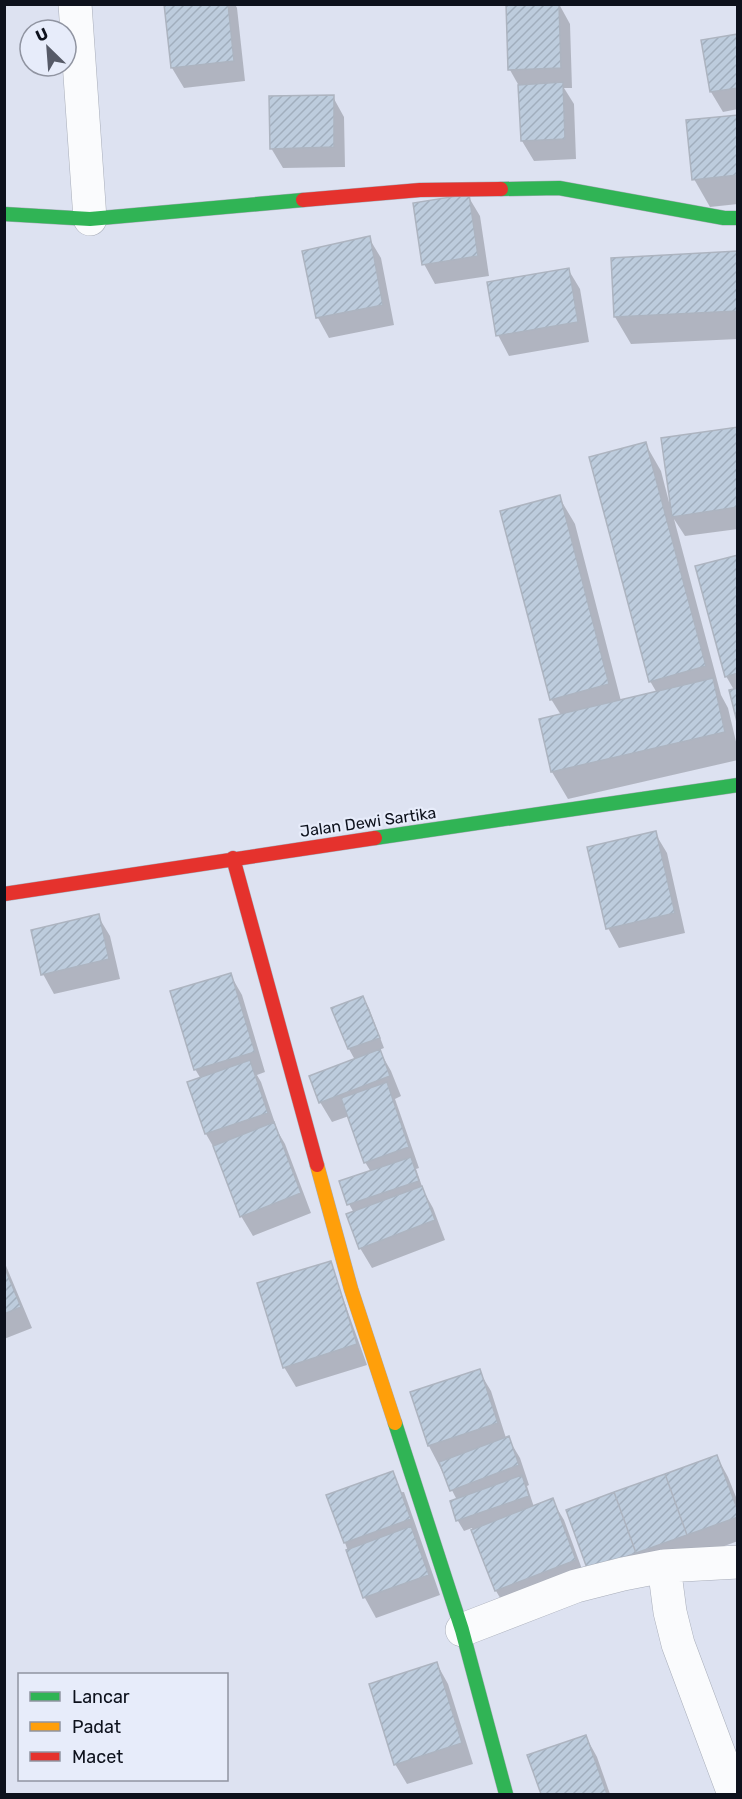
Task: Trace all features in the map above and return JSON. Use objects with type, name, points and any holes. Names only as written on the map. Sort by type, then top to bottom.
[{"type":"street","points":[[75,4],[90,219]]},
{"type":"street","points":[[4,214],[90,219],[420,190],[559,188],[724,218],[738,218]]},
{"type":"street","name":"Jalan Dewi Sartika","points":[[4,894],[233,858],[738,785]]},
{"type":"street","points":[[233,858],[351,1289],[462,1630],[506,1794]]},
{"type":"street","points":[[462,1630],[576,1587],[622,1574],[664,1566],[738,1562]]},
{"type":"street","points":[[664,1566],[670,1612],[678,1644],[734,1794]]},
{"type":"building","points":[[164,4],[228,4],[234,61],[171,68]]},
{"type":"building","points":[[506,4],[559,4],[561,68],[508,70]]},
{"type":"building","points":[[738,34],[738,88],[710,92],[701,40]]},
{"type":"building","points":[[563,82],[565,139],[521,141],[518,85]]},
{"type":"building","points":[[334,95],[334,147],[270,149],[269,96]]},
{"type":"building","points":[[738,115],[738,175],[692,180],[686,120]]},
{"type":"building","points":[[469,194],[478,256],[422,265],[413,203]]},
{"type":"building","points":[[370,236],[383,305],[316,318],[302,251]]},
{"type":"building","points":[[738,251],[738,311],[614,317],[611,258]]},
{"type":"building","points":[[569,268],[578,322],[496,336],[487,282]]},
{"type":"building","points":[[738,427],[738,507],[672,517],[661,438]]},
{"type":"building","points":[[646,442],[706,666],[649,682],[589,457]]},
{"type":"building","points":[[560,495],[609,684],[550,700],[500,511]]},
{"type":"building","points":[[738,555],[738,673],[725,677],[695,566]]},
{"type":"building","points":[[713,678],[725,732],[551,772],[539,719]]},
{"type":"building","points":[[738,688],[738,726],[729,690]]},
{"type":"building","points":[[656,831],[675,913],[606,929],[587,847]]},
{"type":"building","points":[[99,914],[109,959],[41,975],[31,930]]},
{"type":"building","points":[[231,973],[255,1052],[194,1070],[170,991]]},
{"type":"building","points":[[363,996],[380,1038],[348,1049],[331,1008]]},
{"type":"building","points":[[380,1049],[390,1076],[319,1103],[309,1076]]},
{"type":"building","points":[[250,1060],[268,1113],[205,1134],[187,1082]]},
{"type":"building","points":[[387,1082],[409,1147],[364,1163],[341,1098]]},
{"type":"building","points":[[274,1122],[301,1193],[240,1217],[213,1146]]},
{"type":"building","points":[[411,1157],[419,1181],[347,1205],[339,1181]]},
{"type":"building","points":[[422,1186],[435,1220],[359,1249],[346,1214]]},
{"type":"building","points":[[331,1261],[357,1344],[283,1368],[257,1283]]},
{"type":"building","points":[[4,1266],[21,1307],[4,1314]]},
{"type":"building","points":[[480,1369],[498,1423],[428,1446],[410,1392]]},
{"type":"building","points":[[509,1436],[519,1465],[450,1491],[439,1462]]},
{"type":"building","points":[[717,1455],[738,1511],[738,1517],[687,1535],[665,1474]]},
{"type":"building","points":[[393,1471],[411,1519],[344,1543],[326,1495]]},
{"type":"building","points":[[665,1474],[687,1535],[636,1553],[614,1492]]},
{"type":"building","points":[[522,1475],[529,1496],[456,1521],[450,1501]]},
{"type":"building","points":[[614,1492],[636,1553],[588,1571],[566,1510]]},
{"type":"building","points":[[553,1498],[576,1560],[495,1591],[471,1530]]},
{"type":"building","points":[[411,1526],[429,1575],[363,1598],[346,1550]]},
{"type":"building","points":[[437,1662],[462,1743],[394,1765],[369,1684]]},
{"type":"building","points":[[586,1735],[607,1794],[541,1794],[527,1755]]},
{"type":"traffic: fast","points":[[501,189],[559,188],[724,218],[738,218]]},
{"type":"traffic: fast","points":[[4,214],[90,219],[303,200]]},
{"type":"traffic: fast","points":[[375,838],[738,785]]},
{"type":"traffic: fast","points":[[395,1423],[462,1630],[506,1794]]},
{"type":"traffic: slow","points":[[317,1165],[351,1289],[395,1423]]},
{"type":"traffic: jam","points":[[303,200],[420,190],[501,189]]},
{"type":"traffic: jam","points":[[4,894],[375,838]]},
{"type":"traffic: jam","points":[[233,858],[317,1165]]}]
